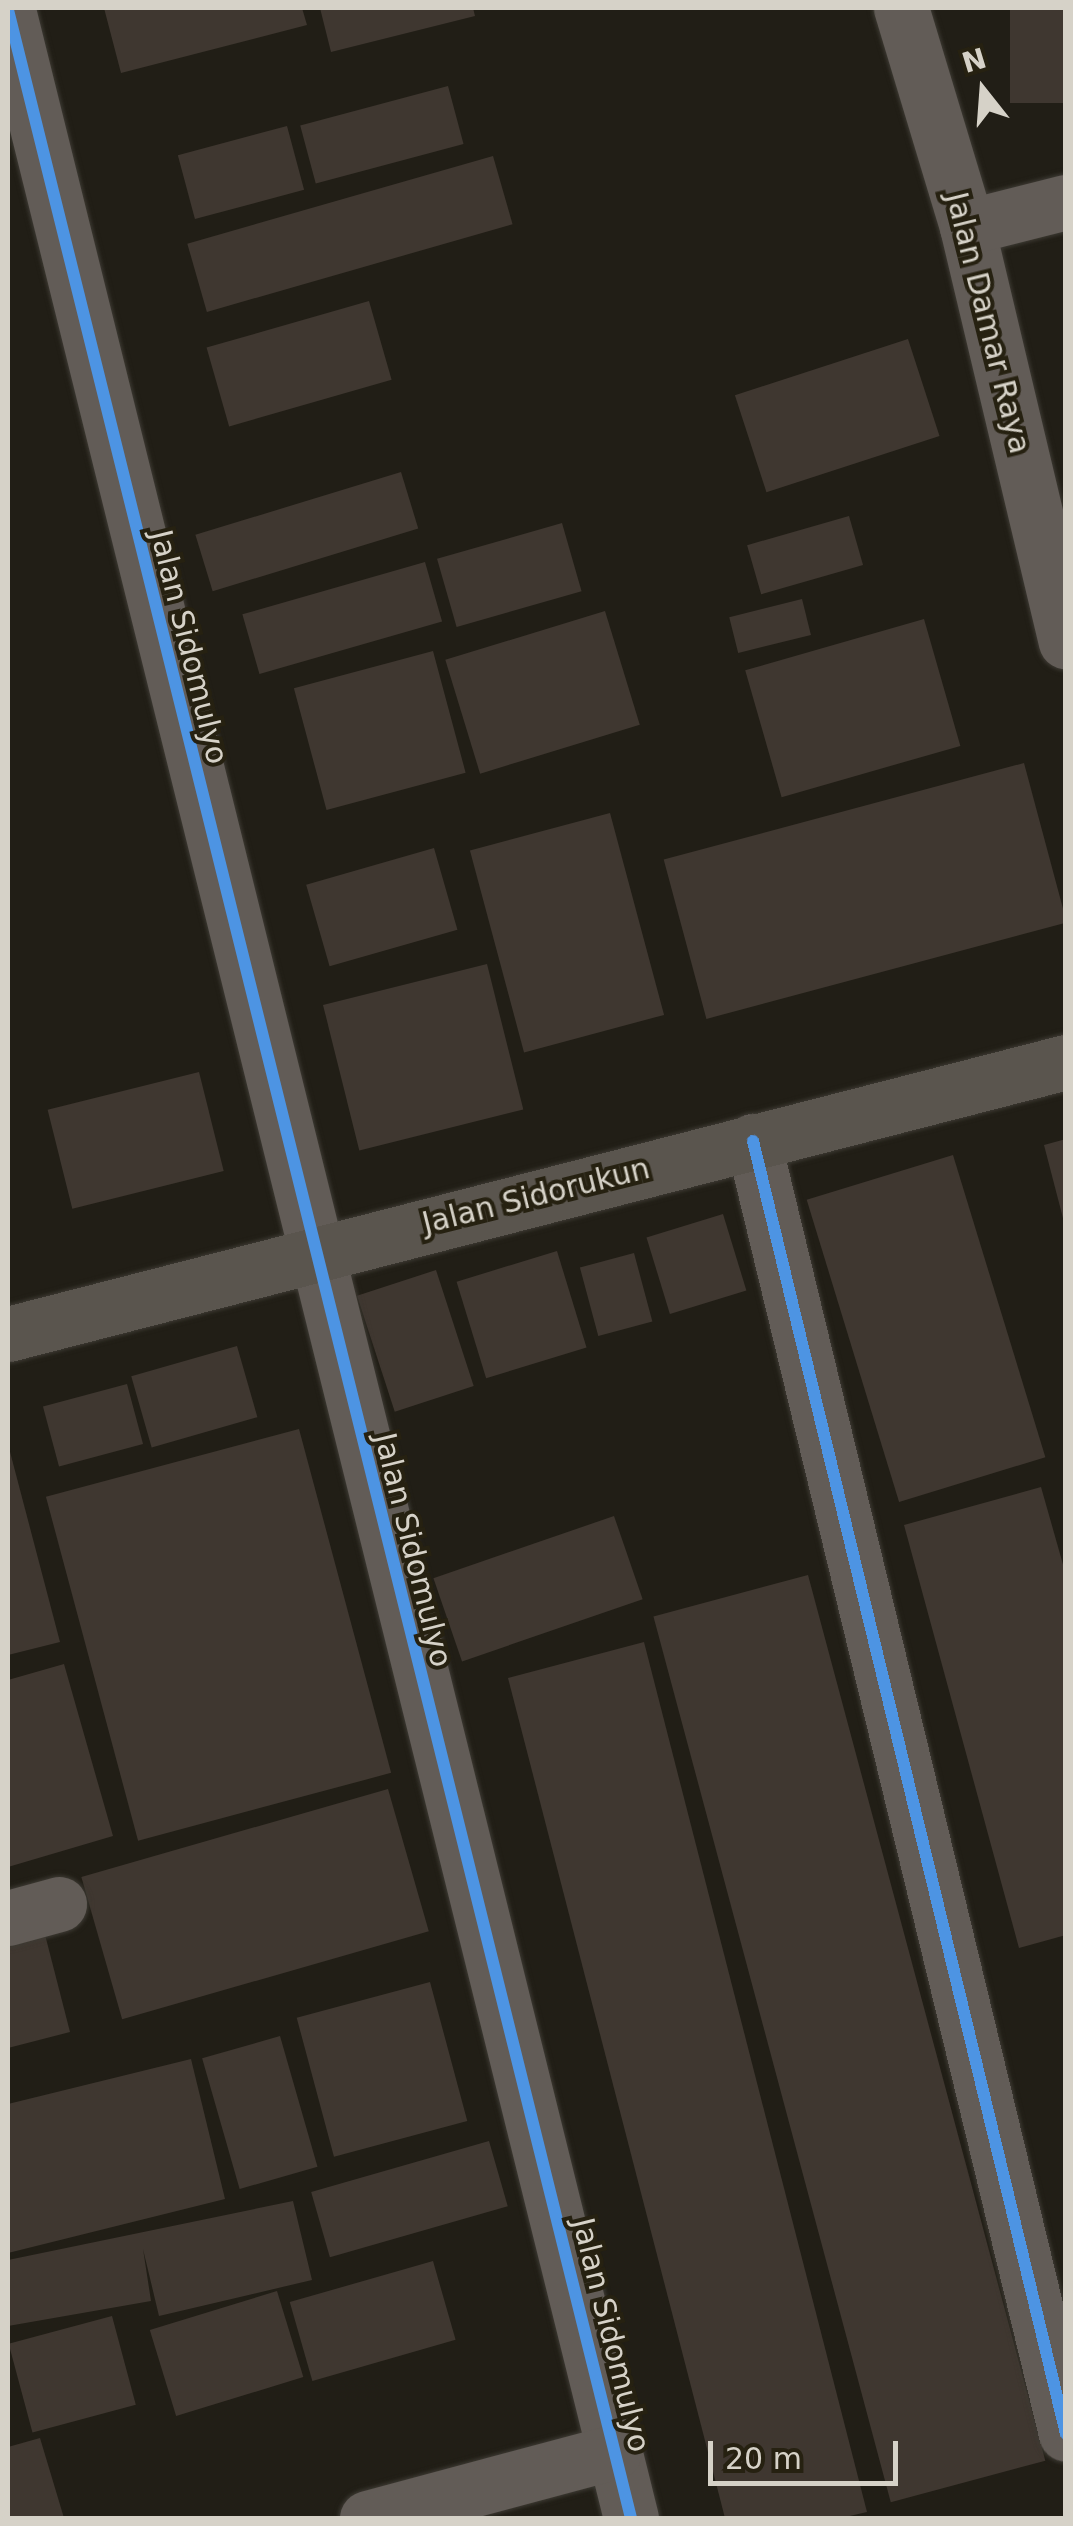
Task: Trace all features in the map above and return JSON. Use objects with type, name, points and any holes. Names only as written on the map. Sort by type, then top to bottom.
[{"type":"street","name":"Jalan Damar Raya","points":[[901,8],[966,227],[1066,641]]},
{"type":"street","name":"Jalan Sidomulyo","points":[[8,10],[312,1254],[630,2518]]},
{"type":"street","points":[[966,227],[1066,202]]},
{"type":"street","name":"Jalan Sidorukun","points":[[8,1334],[1066,1062]]},
{"type":"street","points":[[752,1141],[1066,2434]]},
{"type":"street","points":[[8,1918],[59,1904]]},
{"type":"street","points":[[367,2518],[614,2452]]},
{"type":"building","points":[[104,8],[302,8],[307,25],[121,73]]},
{"type":"building","points":[[320,8],[473,8],[475,16],[331,52]]},
{"type":"building","points":[[1010,8],[1066,8],[1066,103],[1010,103]]},
{"type":"building","points":[[448,86],[464,144],[316,184],[300,126]]},
{"type":"building","points":[[287,126],[304,190],[195,219],[178,155]]},
{"type":"building","points":[[493,156],[513,224],[207,312],[187,244]]},
{"type":"building","points":[[369,301],[392,380],[229,426],[207,348]]},
{"type":"building","points":[[908,339],[940,436],[766,492],[735,395]]},
{"type":"building","points":[[401,472],[418,528],[213,591],[195,535]]},
{"type":"building","points":[[849,516],[863,565],[761,594],[747,545]]},
{"type":"building","points":[[562,523],[582,591],[457,627],[437,559]]},
{"type":"building","points":[[425,562],[442,622],[259,674],[242,614]]},
{"type":"building","points":[[802,599],[811,635],[738,653],[729,617]]},
{"type":"building","points":[[605,611],[640,725],[480,774],[445,660]]},
{"type":"building","points":[[924,619],[960,746],[782,797],[745,670]]},
{"type":"building","points":[[433,651],[466,773],[327,810],[294,688]]},
{"type":"building","points":[[1024,763],[1066,923],[706,1019],[664,860]]},
{"type":"building","points":[[610,813],[664,1015],[524,1052],[470,851]]},
{"type":"building","points":[[434,848],[457,930],[330,966],[306,885]]},
{"type":"building","points":[[487,964],[523,1110],[359,1150],[323,1005]]},
{"type":"building","points":[[199,1072],[224,1171],[72,1209],[48,1110]]},
{"type":"building","points":[[1066,1139],[1066,1222],[1064,1222],[1044,1145]]},
{"type":"building","points":[[953,1155],[1045,1457],[899,1502],[807,1200]]},
{"type":"building","points":[[723,1214],[746,1291],[670,1314],[646,1237]]},
{"type":"building","points":[[557,1251],[587,1348],[486,1378],[457,1282]]},
{"type":"building","points":[[634,1253],[652,1322],[598,1336],[580,1267]]},
{"type":"building","points":[[436,1270],[474,1386],[395,1412],[357,1296]]},
{"type":"building","points":[[237,1346],[257,1417],[152,1447],[131,1376]]},
{"type":"building","points":[[127,1384],[143,1444],[59,1466],[43,1407]]},
{"type":"building","points":[[299,1429],[391,1773],[138,1841],[46,1497]]},
{"type":"building","points":[[8,1449],[60,1642],[8,1655]]},
{"type":"building","points":[[1041,1487],[1066,1575],[1066,1935],[1019,1948],[904,1525]]},
{"type":"building","points":[[614,1516],[643,1599],[462,1661],[433,1578]]},
{"type":"building","points":[[808,1575],[1045,2461],[891,2502],[653,1616]]},
{"type":"building","points":[[644,1642],[867,2512],[841,2518],[725,2518],[508,1678]]},
{"type":"building","points":[[64,1664],[113,1836],[8,1867],[8,1680]]},
{"type":"building","points":[[388,1789],[429,1931],[122,2019],[81,1877]]},
{"type":"building","points":[[41,1919],[70,2032],[8,2048],[8,1928]]},
{"type":"building","points":[[430,1982],[467,2121],[334,2157],[297,2018]]},
{"type":"building","points":[[280,2036],[317,2167],[240,2189],[202,2058]]},
{"type":"building","points":[[191,2059],[225,2199],[8,2253],[8,2104]]},
{"type":"building","points":[[489,2141],[508,2206],[330,2257],[311,2192]]},
{"type":"building","points":[[293,2201],[312,2280],[159,2316],[143,2249],[151,2301],[8,2326],[8,2260]]},
{"type":"building","points":[[433,2261],[456,2340],[312,2381],[290,2302]]},
{"type":"building","points":[[277,2291],[303,2377],[176,2416],[150,2330]]},
{"type":"building","points":[[112,2316],[136,2405],[32,2433],[9,2344]]},
{"type":"building","points":[[40,2438],[64,2518],[8,2518],[8,2447]]},
{"type":"cycle path","points":[[8,10],[631,2518]]},
{"type":"cycle path","points":[[753,1141],[1066,2434]]}]
